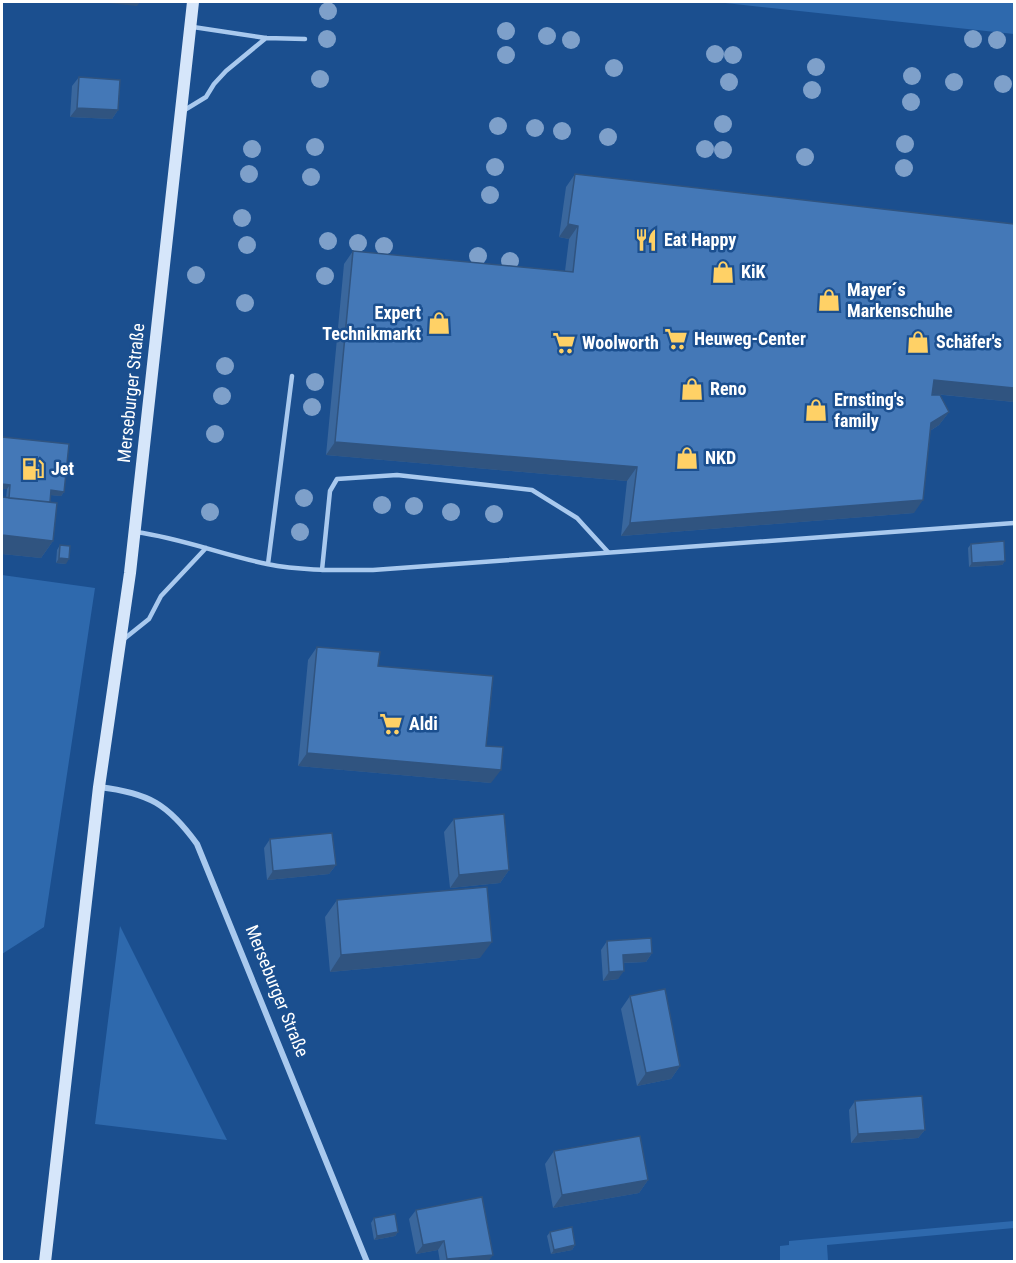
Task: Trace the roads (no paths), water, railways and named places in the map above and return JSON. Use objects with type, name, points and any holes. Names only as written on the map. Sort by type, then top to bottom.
[{"type":"main road","name":"Merseburger Straße","points":[[45,1262],[99,787],[121,641],[134,532],[193,2]]},
{"type":"street","name":"Merseburger Straße","points":[[99,787],[122,790],[147,797],[158,803],[168,809],[183,824],[197,844],[367,1262]]},
{"type":"lane","points":[[190,26],[266,38],[305,39]]},
{"type":"lane","points":[[180,112],[206,97],[226,71],[266,38]]},
{"type":"lane","points":[[268,564],[292,376]]},
{"type":"lane","points":[[322,570],[330,491],[337,479],[398,475],[532,490],[577,518],[608,552]]},
{"type":"lane","points":[[134,532],[162,536],[268,564],[322,570],[373,570],[1014,523]]},
{"type":"lane","points":[[121,641],[149,619],[161,596],[206,548]]},
{"type":"place","name":"Eat Happy","points":[[646,240]]},
{"type":"place","name":"KiK","points":[[723,272]]},
{"type":"place","name":"Mayer´s Markenschuhe","points":[[829,300]]},
{"type":"place","name":"Expert Technikmarkt","points":[[439,323]]},
{"type":"place","name":"Heuweg-Center","points":[[676,339]]},
{"type":"place","name":"Schäfer's","points":[[918,342]]},
{"type":"place","name":"Woolworth","points":[[564,343]]},
{"type":"place","name":"Reno","points":[[692,389]]},
{"type":"place","name":"Ernsting's family","points":[[816,410]]},
{"type":"place","name":"NKD","points":[[687,458]]},
{"type":"place","name":"Jet","points":[[33,469]]},
{"type":"place","name":"Aldi","points":[[391,724]]}]
